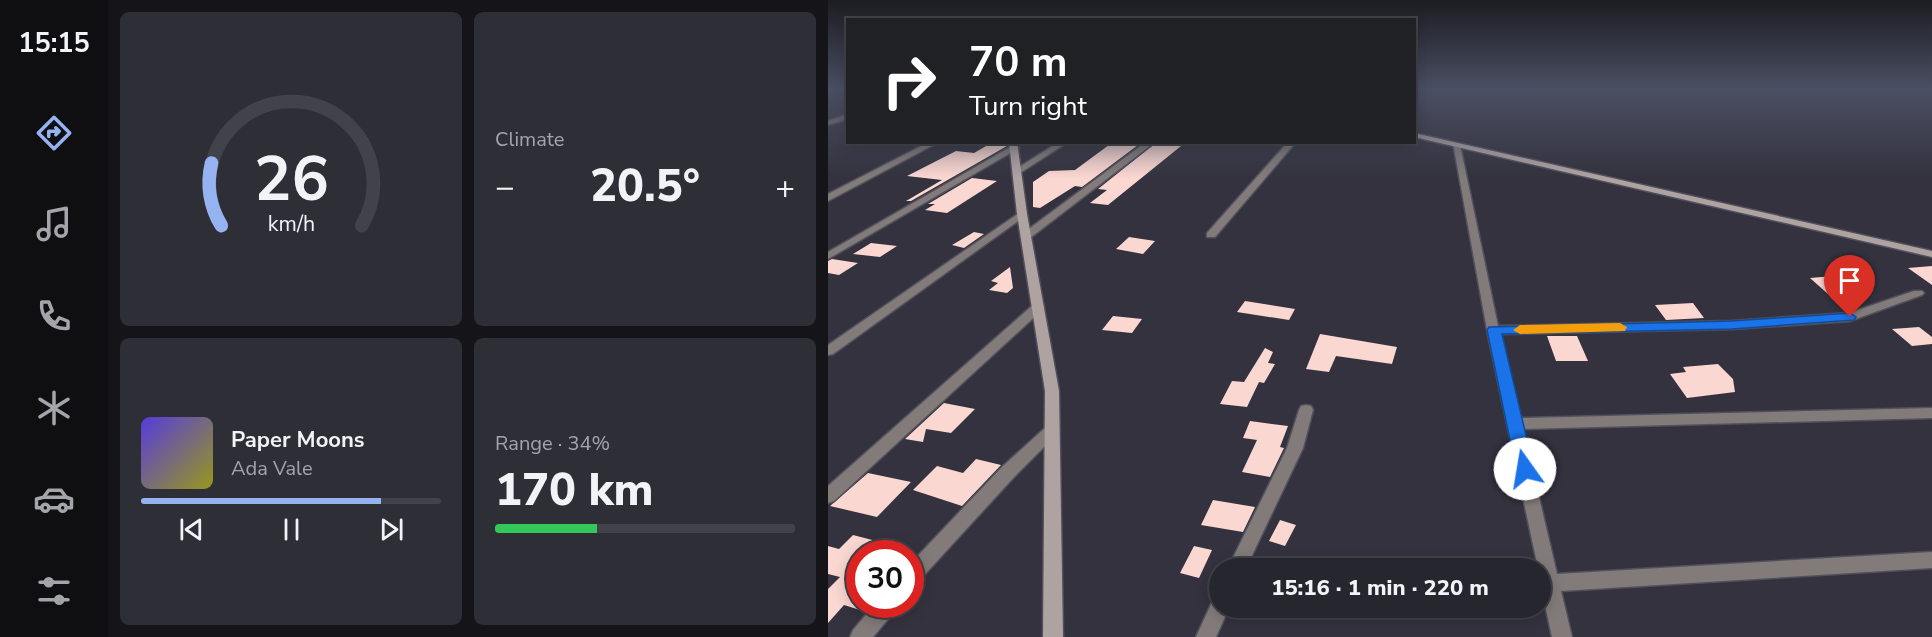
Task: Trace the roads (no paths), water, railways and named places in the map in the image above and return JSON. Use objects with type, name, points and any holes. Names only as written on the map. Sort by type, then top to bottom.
[{"type":"street","points":[[1416,135],[1932,254]]},
{"type":"street","points":[[828,198],[932,144]]},
{"type":"street","points":[[1017,171],[1062,144]]},
{"type":"street","points":[[1026,236],[1149,144]]},
{"type":"street","points":[[1211,235],[1291,144]]},
{"type":"street","points":[[1456,144],[1494,330],[1552,583],[1562,637]]},
{"type":"street","points":[[828,256],[1014,146],[1022,214],[1052,391],[1053,637]]},
{"type":"street","points":[[828,351],[1022,214]]},
{"type":"street","points":[[1494,330],[1732,325],[1850,317],[1918,293]]},
{"type":"street","points":[[828,496],[1038,307]]},
{"type":"street","points":[[1242,558],[1295,448],[1306,410]]},
{"type":"street","points":[[1515,424],[1932,413]]},
{"type":"street","points":[[924,563],[1001,479],[1051,431]]},
{"type":"street","points":[[1552,583],[1932,560]]},
{"type":"street","points":[[860,637],[876,618]]},
{"type":"street","points":[[1206,637],[1215,618]]}]
